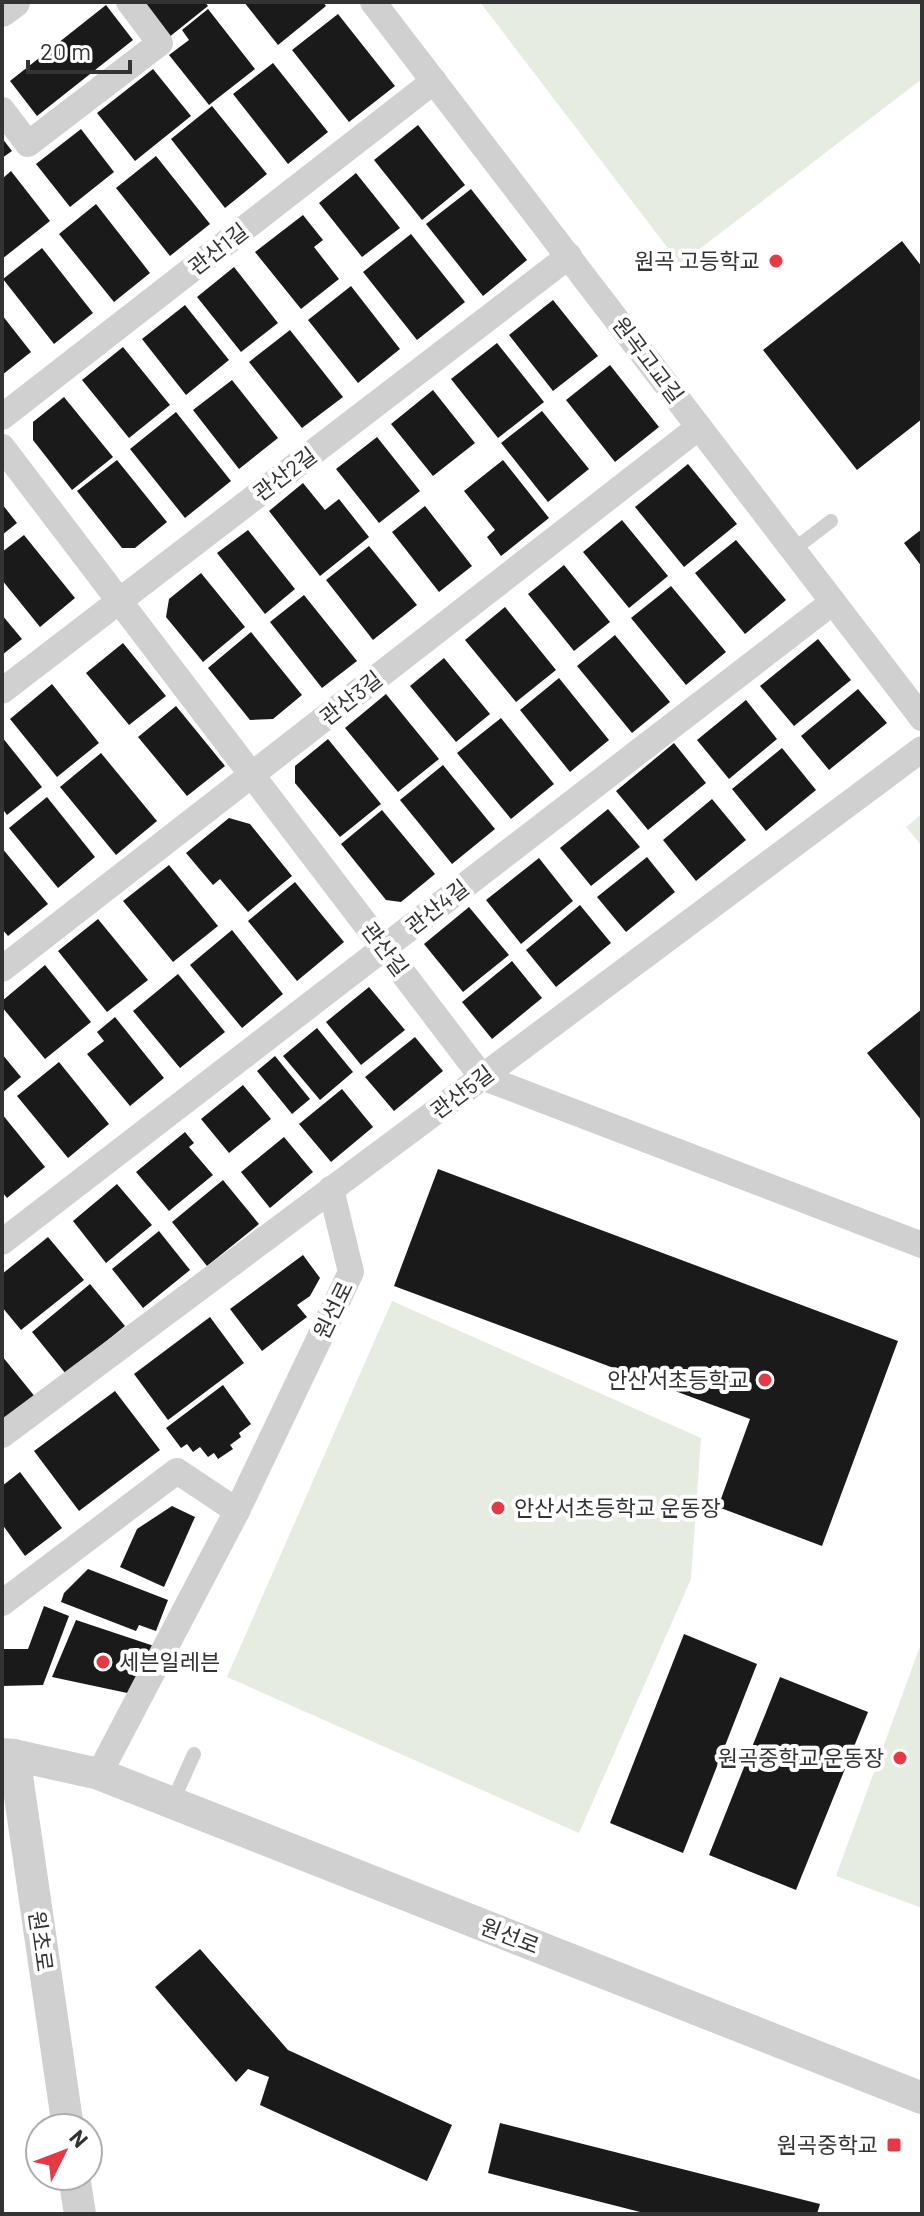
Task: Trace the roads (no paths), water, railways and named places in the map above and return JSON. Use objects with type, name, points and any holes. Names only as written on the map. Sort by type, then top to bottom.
[{"type":"street","points":[[2,11],[14,2]]},
{"type":"street","points":[[2,110],[28,144],[160,43],[129,2]]},
{"type":"street","name":"원곡고교길","points":[[373,2],[922,718]]},
{"type":"street","name":"관산1길","points":[[2,417],[434,81]]},
{"type":"street","name":"관산2길","points":[[2,691],[569,256]]},
{"type":"street","name":"관산3길","points":[[2,969],[699,427]]},
{"type":"street","name":"관산길","points":[[2,447],[482,1077]]},
{"type":"street","name":"관산4길","points":[[2,1242],[833,602]]},
{"type":"street","name":"관산5길","points":[[2,1435],[922,749]]},
{"type":"street","points":[[482,1077],[922,1245]]},
{"type":"street","name":"원선로","points":[[99,1774],[237,1511],[351,1272],[331,1189]]},
{"type":"street","points":[[2,1603],[177,1471],[237,1511]]},
{"type":"street","name":"원선로","points":[[8,1754],[99,1774],[922,2098]]},
{"type":"street","name":"원초로","points":[[8,1754],[65,2112]]},
{"type":"street","points":[[77,2192],[80,2214]]},
{"type":"lane","points":[[793,550],[831,521]]},
{"type":"lane","points":[[172,1803],[194,1754]]},
{"type":"place","name":"원곡 고등학교","points":[[776,261]]},
{"type":"place","name":"안산서초등학교","points":[[765,1380]]},
{"type":"place","name":"안산서초등학교 운동장","points":[[498,1508]]},
{"type":"place","name":"세븐일레븐","points":[[103,1662]]},
{"type":"place","name":"원곡중학교 운동장","points":[[900,1758]]},
{"type":"place","name":"원곡중학교","points":[[894,2145]]}]
